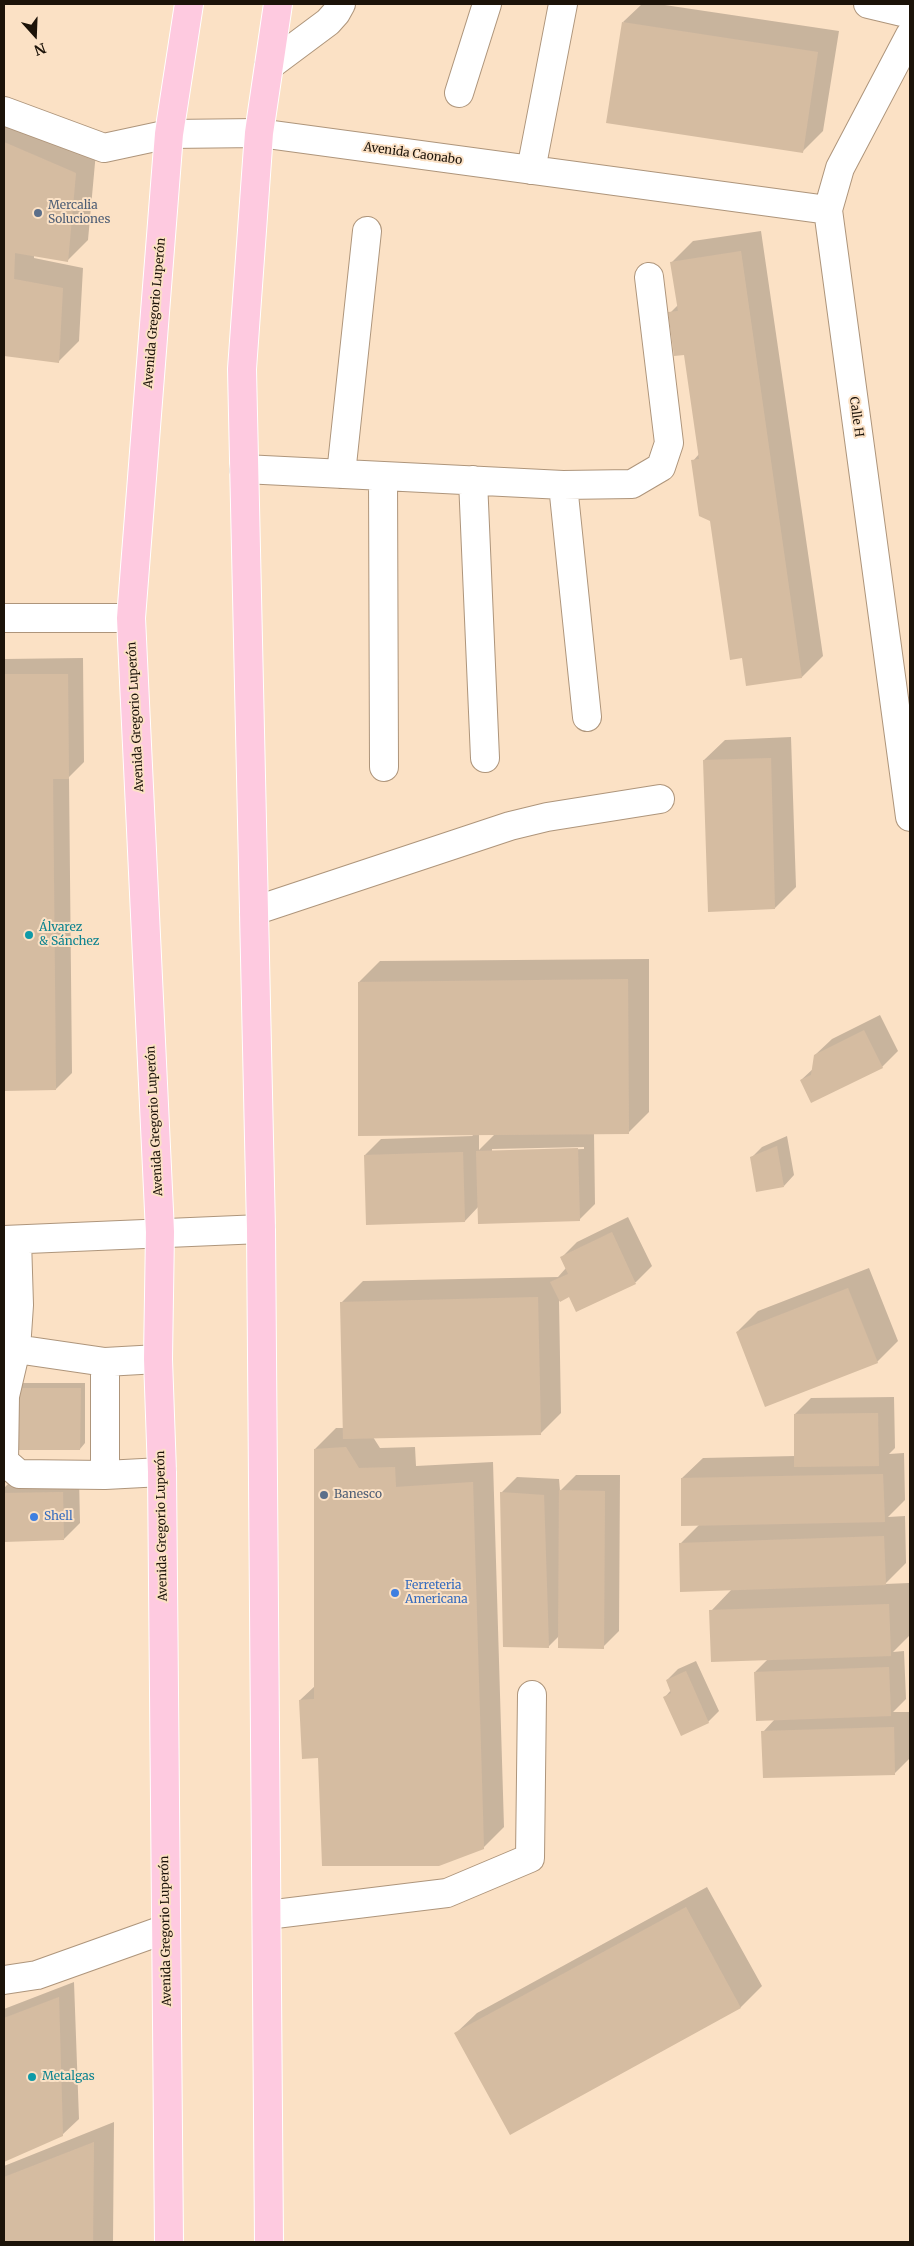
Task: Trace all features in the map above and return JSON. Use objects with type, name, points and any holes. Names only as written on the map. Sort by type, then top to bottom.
[{"type":"main road","name":"Avenida Gregorio Luperón","points":[[169,2242],[162,1472],[158,1359],[160,1232],[131,618],[169,134],[188,4]]},
{"type":"main road","points":[[269,2242],[262,1228],[242,369],[259,132],[278,4]]},
{"type":"street","points":[[269,66],[328,22],[336,14],[340,4]]},
{"type":"street","points":[[459,93],[487,4]]},
{"type":"street","points":[[531,170],[563,4]]},
{"type":"street","points":[[868,4],[910,14]]},
{"type":"street","name":"Calle H","points":[[910,35],[840,168],[828,210],[910,817]]},
{"type":"street","name":"Avenida Caonabo","points":[[4,111],[104,148],[169,134],[259,132],[828,210]]},
{"type":"street","points":[[341,474],[367,231]]},
{"type":"street","points":[[244,469],[563,485],[632,484],[661,467],[669,443],[650,277]]},
{"type":"street","points":[[383,476],[384,767]]},
{"type":"street","points":[[473,480],[485,758]]},
{"type":"street","points":[[563,485],[587,717]]},
{"type":"street","points":[[4,618],[131,618]]},
{"type":"street","points":[[254,911],[510,826],[548,816],[660,799]]},
{"type":"street","points":[[162,1472],[105,1475],[19,1474],[4,1461],[5,1396],[16,1349],[19,1304],[11,1240],[262,1228]]},
{"type":"street","points":[[16,1349],[105,1362],[158,1359]]},
{"type":"street","points":[[105,1362],[105,1475]]},
{"type":"street","points":[[267,1915],[447,1893],[530,1858],[532,1695]]},
{"type":"street","points":[[4,1980],[37,1975],[166,1929]]},
{"type":"building","points":[[622,22],[818,52],[803,153],[606,123]]},
{"type":"building","name":"Mercalia Soluciones","points":[[4,142],[76,173],[68,262],[15,253],[14,279],[63,288],[59,363],[4,356]]},
{"type":"building","points":[[741,251],[802,678],[746,686],[742,658],[730,660],[710,521],[699,516],[691,460],[699,459],[684,355],[674,356],[668,312],[678,311],[670,262]]},
{"type":"building","name":"Álvarez & Sánchez","points":[[4,674],[68,674],[69,779],[53,779],[56,1090],[4,1091]]},
{"type":"building","points":[[771,758],[775,909],[708,912],[703,760]]},
{"type":"building","points":[[628,979],[629,1134],[358,1136],[358,982]]},
{"type":"building","points":[[864,1030],[883,1068],[811,1103],[800,1080],[811,1075],[814,1055]]},
{"type":"building","points":[[777,1146],[784,1187],[756,1192],[750,1157]]},
{"type":"building","points":[[578,1148],[580,1221],[478,1224],[476,1151]]},
{"type":"building","points":[[463,1152],[465,1222],[366,1225],[364,1155]]},
{"type":"building","points":[[612,1232],[636,1284],[576,1312],[569,1297],[560,1302],[550,1282],[568,1274],[560,1257]]},
{"type":"building","points":[[848,1288],[878,1363],[765,1407],[736,1332]]},
{"type":"building","points":[[538,1297],[541,1435],[343,1439],[340,1302]]},
{"type":"building","points":[[4,1388],[81,1388],[80,1450],[4,1450]]},
{"type":"building","points":[[878,1413],[879,1466],[794,1467],[794,1414]]},
{"type":"building","name":"Ferreteria Americana","points":[[346,1447],[359,1468],[395,1467],[396,1487],[473,1482],[484,1849],[439,1866],[322,1866],[318,1758],[302,1759],[299,1700],[314,1699],[314,1449]]},
{"type":"building","points":[[883,1474],[885,1522],[681,1526],[681,1478]]},
{"type":"building","points":[[559,1490],[605,1491],[604,1649],[558,1648]]},
{"type":"building","name":"Shell","points":[[63,1492],[64,1540],[4,1542],[4,1493]]},
{"type":"building","points":[[500,1492],[544,1495],[549,1648],[503,1647]]},
{"type":"building","points":[[884,1536],[886,1585],[680,1592],[679,1543]]},
{"type":"building","points":[[889,1604],[891,1656],[711,1662],[709,1610]]},
{"type":"building","points":[[889,1667],[891,1716],[756,1721],[754,1672]]},
{"type":"building","points":[[686,1671],[709,1723],[681,1736],[663,1697],[671,1693],[666,1680]]},
{"type":"building","points":[[894,1727],[895,1775],[763,1778],[761,1731]]},
{"type":"building","points":[[686,1907],[741,2008],[510,2135],[454,2033]]},
{"type":"building","name":"Metalgas","points":[[59,1997],[63,2136],[4,2162],[4,2018]]},
{"type":"building","points":[[94,2142],[93,2242],[4,2242],[4,2177]]},
{"type":"place","name":"Mercalia Soluciones","points":[[38,213]]},
{"type":"place","name":"Álvarez & Sánchez","points":[[29,935]]},
{"type":"place","name":"Banesco","points":[[324,1495]]},
{"type":"place","name":"Shell","points":[[34,1517]]},
{"type":"place","name":"Ferreteria Americana","points":[[395,1593]]},
{"type":"place","name":"Metalgas","points":[[32,2077]]}]
